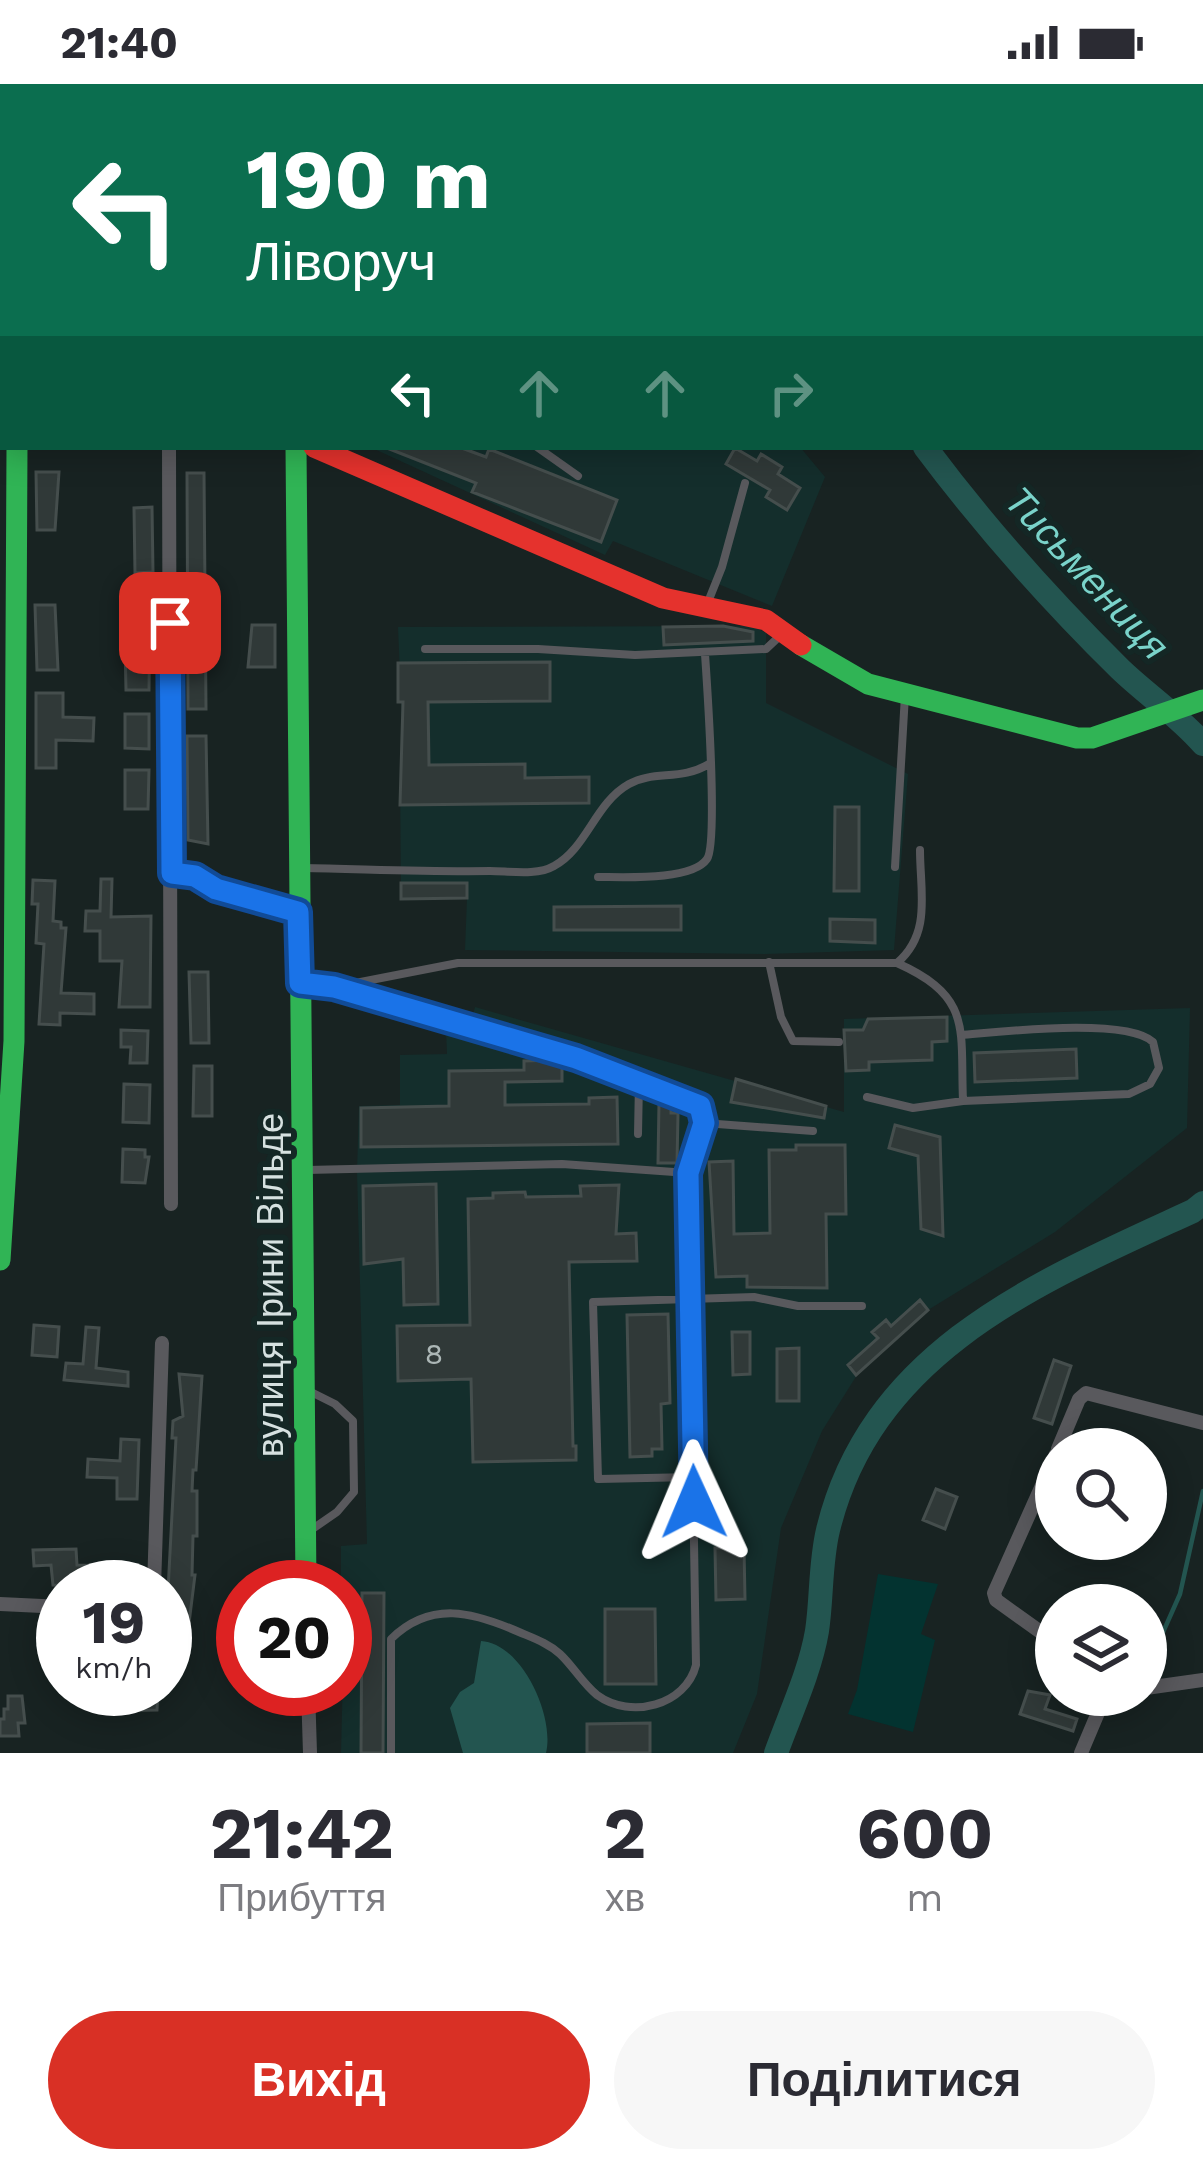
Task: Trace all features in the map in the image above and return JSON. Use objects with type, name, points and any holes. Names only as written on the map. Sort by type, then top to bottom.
[{"type":"street","points":[[0,1260],[14,1041],[17,450]]},
{"type":"street","points":[[170,450],[170,1204]]},
{"type":"street","name":"вулиця Ірини Вільде","points":[[296,450],[305,1560]]},
{"type":"street","points":[[321,450],[663,598],[751,614],[842,672],[905,693],[1061,735],[1092,738],[1203,700]]},
{"type":"street","points":[[155,1560],[163,1343]]},
{"type":"street","points":[[1069,1428],[1086,1393],[1203,1423]]},
{"type":"street","points":[[1035,1501],[994,1592],[996,1600],[1035,1627]]},
{"type":"street","points":[[0,1604],[36,1606]]},
{"type":"street","points":[[1167,1685],[1203,1680]]},
{"type":"street","points":[[309,1716],[310,1753]]},
{"type":"street","points":[[1081,1753],[1097,1716]]},
{"type":"lane","points":[[541,450],[578,476]]},
{"type":"lane","points":[[706,607],[745,483]]},
{"type":"lane","points":[[425,649],[705,654],[766,649],[784,631]]},
{"type":"lane","points":[[598,877],[678,873],[707,859],[712,833],[711,714],[705,654]]},
{"type":"lane","points":[[895,867],[905,693]]},
{"type":"lane","points":[[298,868],[547,869],[570,853],[599,810],[629,784],[651,777],[682,776],[709,764]]},
{"type":"lane","points":[[897,963],[920,936],[920,850]]},
{"type":"lane","points":[[172,873],[195,876],[216,889],[298,912]]},
{"type":"lane","points":[[770,962],[781,1017],[794,1041],[838,1042]]},
{"type":"lane","points":[[334,987],[458,963],[897,963],[940,987],[959,1015],[963,1102]]},
{"type":"lane","points":[[300,983],[334,987],[576,1058],[700,1106],[704,1123],[688,1173],[696,1665],[684,1690],[674,1698],[645,1706],[605,1700],[542,1641],[477,1615],[439,1612],[418,1619],[391,1640],[391,1753]]},
{"type":"lane","points":[[867,1097],[913,1108],[1137,1092],[1156,1077],[1159,1058],[1153,1042],[1134,1030],[961,1035]]},
{"type":"lane","points":[[638,1134],[639,1082]]},
{"type":"lane","points":[[704,1123],[813,1131]]},
{"type":"lane","points":[[305,1170],[562,1164],[688,1173]]},
{"type":"lane","points":[[694,1477],[598,1479],[593,1302],[754,1297],[799,1306],[862,1306]]},
{"type":"lane","points":[[305,1535],[337,1512],[354,1492],[353,1421],[335,1404],[306,1390]]},
{"type":"shaded area","points":[[377,450],[802,450],[825,477],[772,606],[613,541],[605,555]]},
{"type":"shaded area","points":[[753,626],[766,633],[766,703],[908,774],[894,950],[765,954],[465,950],[467,898],[401,899],[400,767],[404,766],[398,627]]},
{"type":"shaded area","points":[[475,1007],[844,1112],[844,1019],[1190,1008],[1187,1128],[1055,1232],[928,1310],[857,1375],[822,1431],[781,1528],[757,1694],[733,1753],[341,1753],[342,1716],[372,1716],[372,1560],[341,1560],[341,1546],[367,1544],[359,1106],[400,1105],[400,1055],[447,1054],[446,1029],[468,1034]]},
{"type":"shaded area","points":[[878,1574],[938,1584],[921,1634],[935,1640],[913,1732],[848,1714],[857,1690]]},
{"type":"shaded area","points":[[481,1641],[510,1654],[532,1684],[545,1721],[546,1753],[463,1753],[450,1708],[460,1692],[474,1683]]},
{"type":"building","points":[[392,450],[467,450],[486,457],[492,450],[617,500],[601,542],[472,492],[476,483]]},
{"type":"building","points":[[734,450],[757,461],[761,454],[782,467],[778,474],[800,488],[787,510],[766,497],[770,490],[726,464]]},
{"type":"building","points":[[36,472],[59,472],[55,530],[37,530]]},
{"type":"building","points":[[187,473],[204,473],[206,709],[188,709]]},
{"type":"building","points":[[152,507],[153,572],[135,573],[134,508]]},
{"type":"building","points":[[124,599],[150,599],[149,690],[126,690]]},
{"type":"building","points":[[35,605],[55,605],[58,670],[37,670]]},
{"type":"building","points":[[252,625],[275,625],[275,667],[248,667]]},
{"type":"building","points":[[723,626],[753,632],[753,641],[664,645],[663,627]]},
{"type":"building","points":[[550,662],[550,701],[428,702],[429,765],[525,764],[525,778],[589,777],[589,803],[400,805],[403,702],[398,702],[398,663]]},
{"type":"building","points":[[36,693],[63,693],[63,717],[94,718],[93,741],[56,740],[56,768],[36,768]]},
{"type":"building","points":[[125,714],[149,714],[149,749],[125,748]]},
{"type":"building","points":[[187,736],[206,736],[208,844],[188,840]]},
{"type":"building","points":[[125,770],[149,770],[148,809],[125,809]]},
{"type":"building","points":[[835,807],[859,807],[859,891],[834,891]]},
{"type":"building","points":[[101,879],[112,879],[111,917],[151,916],[150,1007],[119,1007],[122,961],[100,961],[100,931],[85,931],[86,911],[100,911]]},
{"type":"building","points":[[33,880],[55,881],[53,921],[66,928],[61,993],[94,994],[94,1014],[60,1013],[60,1025],[39,1024],[44,944],[36,943],[38,904],[32,904]]},
{"type":"building","points":[[401,883],[467,883],[467,898],[401,899]]},
{"type":"building","points":[[681,906],[681,930],[554,930],[554,907]]},
{"type":"building","points":[[830,919],[875,920],[875,943],[830,941]]},
{"type":"building","points":[[189,972],[208,972],[209,1043],[191,1043]]},
{"type":"building","points":[[947,1017],[947,1041],[932,1042],[932,1060],[869,1062],[869,1070],[846,1071],[844,1030],[863,1030],[868,1019]]},
{"type":"building","points":[[121,1030],[148,1031],[147,1063],[130,1063],[131,1047],[121,1047]]},
{"type":"building","points":[[1076,1049],[1077,1078],[975,1082],[974,1053]]},
{"type":"building","points":[[524,1061],[562,1062],[562,1081],[505,1082],[505,1105],[589,1104],[589,1098],[617,1097],[618,1144],[361,1147],[361,1108],[449,1106],[449,1071],[524,1070]]},
{"type":"building","points":[[194,1066],[212,1066],[212,1116],[193,1116]]},
{"type":"building","points":[[736,1079],[826,1106],[824,1118],[731,1102]]},
{"type":"building","points":[[124,1084],[150,1085],[149,1123],[123,1122]]},
{"type":"building","points":[[659,1103],[671,1104],[671,1113],[678,1113],[677,1163],[658,1163]]},
{"type":"building","points":[[895,1125],[940,1137],[943,1236],[921,1229],[918,1156],[889,1148]]},
{"type":"building","points":[[796,1145],[845,1145],[846,1214],[826,1214],[827,1288],[747,1287],[747,1276],[716,1277],[709,1162],[733,1161],[734,1234],[770,1233],[769,1150],[796,1150]]},
{"type":"building","points":[[123,1149],[145,1150],[149,1157],[145,1183],[122,1182]]},
{"type":"building","points":[[436,1184],[438,1304],[404,1305],[403,1259],[364,1264],[363,1186]]},
{"type":"building","points":[[619,1185],[616,1234],[636,1233],[637,1261],[569,1262],[576,1460],[473,1462],[471,1379],[398,1381],[397,1326],[470,1325],[468,1199],[525,1192],[526,1197],[581,1196],[580,1186]]},
{"type":"building","points":[[920,1300],[928,1310],[856,1375],[848,1365],[878,1338],[872,1332],[886,1320],[891,1326]]},
{"type":"building","points":[[668,1314],[670,1403],[661,1404],[662,1449],[652,1449],[652,1456],[630,1457],[627,1315]]},
{"type":"building","points":[[34,1325],[59,1327],[57,1357],[32,1355]]},
{"type":"building","points":[[86,1327],[99,1328],[96,1368],[128,1372],[128,1386],[64,1380],[66,1363],[83,1364]]},
{"type":"building","points":[[732,1332],[750,1332],[750,1374],[733,1375]]},
{"type":"building","points":[[799,1348],[799,1401],[777,1401],[777,1349]]},
{"type":"building","points":[[1054,1360],[1071,1366],[1052,1424],[1034,1418]]},
{"type":"building","points":[[179,1374],[202,1376],[193,1470],[197,1536],[193,1536],[192,1575],[192,1560],[170,1560],[173,1421],[183,1416]]},
{"type":"building","points":[[121,1439],[139,1440],[137,1499],[117,1499],[117,1478],[87,1477],[88,1459],[120,1461]]},
{"type":"building","points":[[936,1489],[957,1497],[945,1529],[923,1520]]},
{"type":"building","points":[[715,1548],[744,1548],[745,1599],[716,1600]]},
{"type":"building","points":[[76,1549],[77,1560],[36,1560],[34,1566],[33,1550]]},
{"type":"building","points":[[372,1593],[384,1593],[383,1753],[361,1753],[361,1716],[372,1716]]},
{"type":"building","points":[[605,1609],[655,1609],[656,1684],[605,1684]]},
{"type":"building","points":[[1028,1691],[1035,1692],[1035,1716],[1077,1719],[1073,1731],[1020,1714]]},
{"type":"building","points":[[8,1696],[22,1696],[25,1723],[18,1723],[19,1736],[0,1736]]},
{"type":"building","points":[[650,1723],[650,1753],[587,1753],[587,1724]]},
{"type":"waterway","name":"Тисьмениця","points":[[927,450],[1068,616],[1203,744]]},
{"type":"waterway","name":"Тисьмениця","points":[[776,1753],[814,1646],[828,1530],[850,1467],[882,1414],[923,1368],[970,1329],[1022,1295],[1203,1203]]},
{"type":"waterway","points":[[1167,1623],[1180,1594],[1203,1491]]},
{"type":"traffic: fast","points":[[0,1260],[14,1041],[17,450]]},
{"type":"traffic: fast","points":[[296,450],[306,1560]]},
{"type":"traffic: fast","points":[[801,645],[868,684],[1077,738],[1092,738],[1203,700]]},
{"type":"traffic: jam","points":[[321,450],[663,598],[766,620],[801,645]]},
{"type":"route","points":[[170,623],[172,873],[195,876],[216,889],[298,912],[300,983],[334,987],[576,1058],[700,1106],[704,1123],[688,1173],[694,1502]]}]
